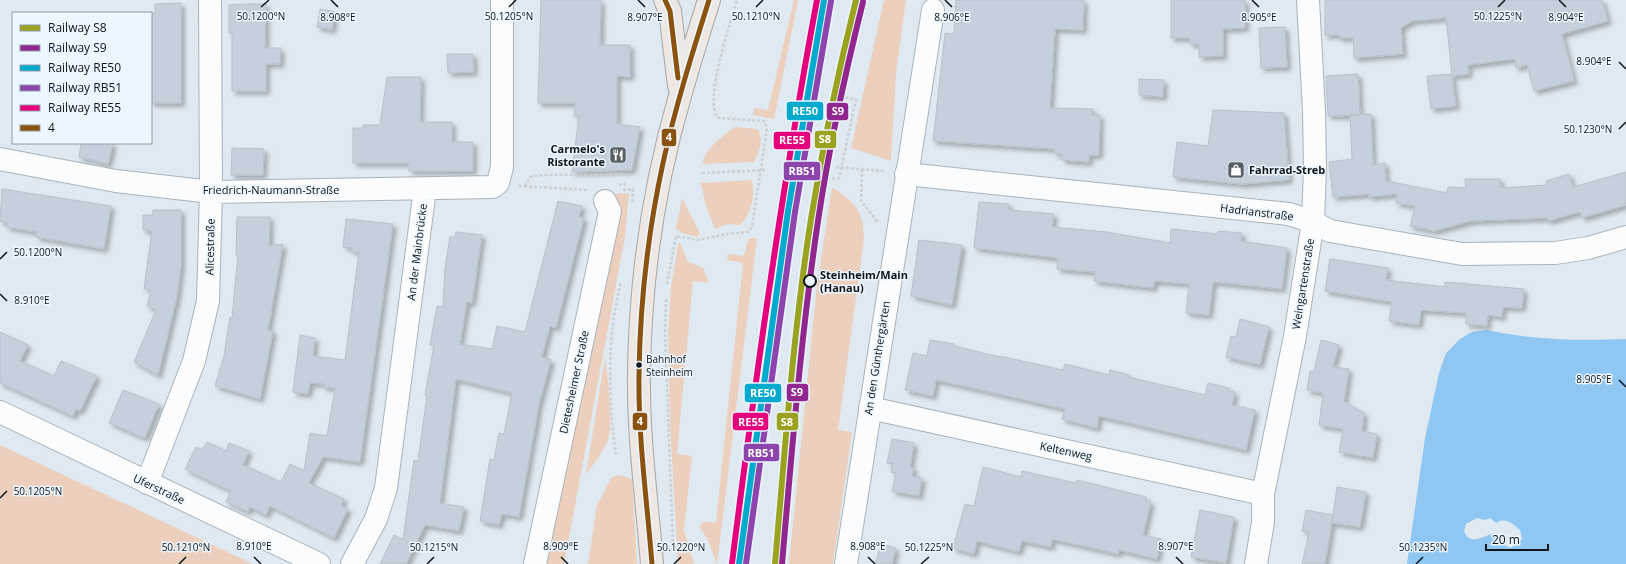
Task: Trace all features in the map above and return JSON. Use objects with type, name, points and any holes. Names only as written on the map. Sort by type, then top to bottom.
[{"type":"main road","points":[[665,0],[670,11],[680,96]]},
{"type":"main road","points":[[652,564],[640,430],[640,327],[644,280],[655,208],[680,96],[709,0]]},
{"type":"street","name":"Alicestraße","points":[[147,483],[187,382],[201,338],[208,294],[211,192],[210,0]]},
{"type":"street","points":[[493,187],[498,183],[502,167],[502,0]]},
{"type":"street","name":"Weingartenstraße","points":[[1256,564],[1263,522],[1263,494],[1295,336],[1313,222],[1315,168],[1314,111],[1308,0]]},
{"type":"street","name":"An den Günthergärten","points":[[846,564],[895,244],[933,10]]},
{"type":"street","name":"Friedrich-Naumann-Straße","points":[[0,159],[116,181],[211,192],[425,189]]},
{"type":"street","name":"Hadrianstraße","points":[[906,174],[1135,189],[1289,214],[1313,222],[1330,231],[1462,254],[1555,253],[1588,248],[1626,237]]},
{"type":"street","name":"An der Mainbrücke","points":[[352,564],[376,519],[386,488],[425,189],[493,187]]},
{"type":"street","name":"Dietesheimer Straße","points":[[535,564],[610,211],[598,196]]},
{"type":"street","name":"Keltenweg","points":[[870,408],[1263,494]]},
{"type":"street","name":"Uferstraße","points":[[0,412],[319,564]]},
{"type":"path","points":[[666,290],[676,236],[698,240],[727,234],[748,232],[752,227],[767,128],[764,121],[718,118],[715,115],[712,104],[720,57],[737,0]]},
{"type":"path","points":[[822,179],[839,178],[856,100],[838,96]]},
{"type":"path","points":[[836,167],[906,174]]},
{"type":"path","points":[[862,169],[861,201],[895,244]]},
{"type":"path","points":[[702,173],[767,170]]},
{"type":"path","points":[[525,186],[530,177],[540,175],[626,174]]},
{"type":"path","points":[[493,187],[525,186],[598,196]]},
{"type":"path","points":[[666,297],[665,334],[674,550]]},
{"type":"shaded area","points":[[794,0],[798,0],[774,119],[753,115],[754,108],[768,110]]},
{"type":"shaded area","points":[[884,0],[906,0],[896,73],[891,161],[851,148]]},
{"type":"shaded area","points":[[734,127],[757,129],[761,137],[761,141],[758,154],[754,162],[703,164],[704,158],[711,148],[720,138]]},
{"type":"shaded area","points":[[752,180],[752,204],[744,220],[740,225],[728,224],[715,229],[706,206],[701,183]]},
{"type":"shaded area","points":[[832,187],[847,198],[857,208],[862,221],[864,239],[838,430],[852,432],[833,564],[789,564],[816,294]]},
{"type":"shaded area","points":[[629,193],[625,237],[564,564],[542,564],[612,194]]},
{"type":"shaded area","points":[[682,198],[700,233],[698,237],[682,233],[676,229]]},
{"type":"shaded area","points":[[757,238],[717,564],[707,538],[700,528],[701,524],[704,522],[716,523],[743,263],[727,260],[728,254],[744,256],[748,240]]},
{"type":"shaded area","points":[[679,241],[688,262],[703,268],[709,283],[693,281],[677,454],[692,456],[684,530],[694,564],[678,564],[670,424],[668,334],[671,287]]},
{"type":"shaded area","points":[[605,358],[610,400],[610,432],[604,449],[586,474]]},
{"type":"shaded area","points":[[0,445],[253,564],[0,564]]},
{"type":"shaded area","points":[[619,475],[632,479],[637,564],[588,564],[597,505],[612,477]]},
{"type":"water","points":[[1487,330],[1522,336],[1556,339],[1626,339],[1626,564],[1407,564],[1425,438],[1439,373],[1446,353],[1460,339],[1472,332]],"holes":[[[1477,518],[1485,520],[1490,518],[1496,523],[1500,521],[1509,522],[1520,530],[1522,539],[1511,548],[1504,545],[1500,538],[1492,534],[1476,539],[1466,536],[1464,531],[1466,524]]]},
{"type":"building","points":[[541,0],[601,0],[600,45],[630,45],[630,77],[617,76],[617,124],[640,127],[632,170],[572,172],[579,116],[574,116],[575,103],[538,103]]},
{"type":"building","points":[[956,0],[1084,0],[1083,30],[1055,29],[1050,108],[1093,109],[1092,115],[1100,115],[1099,155],[1089,155],[1089,162],[1062,160],[1062,154],[1054,153],[1055,149],[933,141],[945,33],[954,34]]},
{"type":"building","points":[[1171,0],[1245,0],[1245,28],[1223,29],[1223,56],[1199,57],[1199,44],[1190,44],[1190,38],[1171,38]]},
{"type":"building","points":[[1325,0],[1602,0],[1608,21],[1562,34],[1574,81],[1534,91],[1527,65],[1516,68],[1515,59],[1468,65],[1469,74],[1452,76],[1456,106],[1431,109],[1427,76],[1452,74],[1446,18],[1412,21],[1401,28],[1403,54],[1354,58],[1353,38],[1339,38],[1339,35],[1325,35]]},
{"type":"building","points":[[181,3],[181,103],[152,103],[152,13],[155,13],[155,4]]},
{"type":"building","points":[[266,4],[265,48],[281,48],[280,64],[266,64],[266,91],[232,91],[232,33],[229,33],[229,5]]},
{"type":"building","points":[[320,9],[335,12],[332,30],[317,27]]},
{"type":"building","points":[[1285,27],[1287,67],[1261,68],[1259,28]]},
{"type":"building","points":[[447,54],[473,54],[474,72],[448,73]]},
{"type":"building","points":[[1358,74],[1360,115],[1328,116],[1326,76]]},
{"type":"building","points":[[387,77],[421,77],[420,122],[452,122],[452,142],[473,142],[473,171],[409,171],[409,163],[353,163],[353,128],[363,128],[363,125],[380,125]]},
{"type":"building","points":[[1139,79],[1164,80],[1163,97],[1139,95]]},
{"type":"building","points":[[1213,110],[1284,113],[1289,180],[1242,184],[1173,177],[1177,142],[1208,146]]},
{"type":"building","points":[[1371,114],[1373,165],[1385,163],[1386,181],[1447,193],[1448,187],[1466,188],[1465,179],[1500,179],[1501,188],[1547,185],[1546,181],[1569,174],[1573,187],[1626,172],[1626,205],[1582,218],[1580,212],[1548,221],[1547,218],[1471,221],[1434,231],[1410,226],[1415,206],[1396,203],[1397,194],[1369,197],[1369,194],[1333,197],[1329,162],[1352,159],[1350,115]]},
{"type":"building","points":[[81,144],[113,144],[108,164],[79,157]]},
{"type":"building","points":[[232,148],[264,149],[263,175],[231,175]]},
{"type":"building","points":[[2,189],[111,206],[104,249],[36,237],[37,232],[6,227],[7,223],[0,221]]},
{"type":"building","points":[[558,201],[582,206],[579,217],[584,218],[556,328],[550,326],[542,357],[551,360],[539,404],[519,517],[502,514],[499,525],[480,521],[490,459],[494,460],[499,433],[504,434],[512,393],[456,379],[440,503],[464,507],[459,531],[425,525],[406,564],[380,564],[394,535],[403,540],[414,460],[418,461],[427,396],[425,395],[434,345],[430,345],[437,306],[443,307],[445,268],[450,237],[455,237],[456,232],[482,235],[472,303],[467,302],[460,344],[492,349],[497,326],[525,332]]},
{"type":"building","points":[[979,202],[1009,204],[1009,210],[1054,214],[1052,227],[1106,232],[1170,243],[1171,229],[1218,234],[1218,231],[1242,233],[1241,241],[1287,248],[1282,289],[1213,282],[1209,315],[1186,313],[1189,284],[1155,281],[1153,288],[1094,281],[1095,272],[1057,269],[1058,258],[974,248]]},
{"type":"building","points":[[153,210],[181,210],[181,266],[177,297],[158,375],[134,362],[156,310],[147,306],[151,290],[144,289],[152,231],[143,230],[143,215],[153,215]]},
{"type":"building","points":[[237,217],[270,217],[269,246],[283,244],[268,330],[273,331],[260,399],[215,386],[224,356],[230,317],[232,318],[238,255],[236,255]]},
{"type":"building","points":[[346,219],[393,224],[360,462],[323,457],[309,483],[344,499],[341,506],[348,509],[334,538],[270,506],[266,515],[250,507],[248,512],[226,502],[231,491],[185,469],[196,447],[202,450],[207,442],[226,451],[229,443],[249,451],[243,465],[281,482],[290,464],[304,471],[310,433],[327,436],[335,388],[324,387],[324,384],[310,383],[308,394],[293,392],[300,335],[315,338],[313,356],[345,360],[359,252],[351,251],[352,248],[343,247]]},
{"type":"building","points":[[919,240],[962,245],[952,305],[911,296]]},
{"type":"building","points":[[1330,259],[1388,268],[1386,280],[1445,287],[1445,282],[1524,289],[1522,308],[1503,307],[1502,317],[1488,315],[1487,326],[1466,324],[1466,313],[1421,310],[1419,325],[1389,321],[1392,302],[1325,291]]},
{"type":"building","points":[[1240,319],[1269,327],[1260,365],[1226,357],[1231,336],[1236,337]]},
{"type":"building","points":[[0,332],[28,345],[20,361],[54,376],[61,361],[97,376],[80,411],[76,409],[73,416],[0,383]]},
{"type":"building","points":[[930,340],[954,344],[954,346],[999,357],[1063,370],[1065,364],[1109,375],[1110,370],[1129,375],[1128,377],[1205,395],[1208,383],[1229,388],[1229,391],[1235,392],[1232,405],[1255,410],[1246,450],[1099,416],[1097,428],[1062,419],[1065,409],[936,380],[933,396],[905,390],[913,353],[927,356]]},
{"type":"building","points":[[1321,340],[1339,345],[1333,367],[1349,369],[1344,402],[1364,413],[1362,431],[1377,434],[1373,458],[1339,452],[1343,429],[1319,425],[1323,393],[1307,390],[1310,371],[1314,371]]},
{"type":"building","points":[[123,390],[159,404],[145,438],[109,423]]},
{"type":"building","points":[[892,439],[914,443],[910,467],[914,468],[912,476],[922,478],[919,496],[892,491],[896,473],[891,472],[893,464],[887,463]]},
{"type":"building","points":[[983,467],[1021,477],[1022,471],[1076,483],[1077,480],[1146,497],[1145,500],[1151,502],[1143,535],[1161,539],[1157,559],[1119,550],[1118,554],[1052,539],[1051,547],[1022,541],[1019,552],[977,541],[974,554],[953,548],[965,504],[974,506]]},
{"type":"building","points":[[1337,487],[1366,492],[1360,527],[1332,523],[1333,516],[1325,564],[1302,564],[1309,532],[1302,531],[1306,510],[1333,515]]},
{"type":"building","points":[[1200,510],[1234,517],[1226,563],[1191,557]]},
{"type":"building","points":[[881,544],[896,548],[892,564],[875,564]]},
{"type":"rail line","name":"RE55","points":[[732,563],[770,281],[792,140],[817,0]]},
{"type":"rail line","name":"RE50","points":[[739,564],[788,211],[824,0]]},
{"type":"rail line","name":"S8","points":[[775,564],[790,391],[799,305],[811,219],[837,81],[856,0]]},
{"type":"rail line","name":"RB51","points":[[746,564],[795,212],[831,1]]},
{"type":"rail line","name":"S9","points":[[782,564],[793,435],[818,221],[838,111],[863,2]]},
{"type":"transit line","name":"4","points":[[665,0],[670,11],[678,78]]},
{"type":"transit line","name":"4","points":[[652,564],[641,445],[639,398],[643,294],[653,215],[668,142],[684,81],[709,0]]},
{"type":"place","name":"Carmelo's Ristorante","points":[[618,155]]},
{"type":"place","name":"Fahrrad-Streb","points":[[1236,170]]},
{"type":"place","name":"Steinheim/Main (Hanau)","points":[[810,281]]},
{"type":"place","name":"Bahnhof Steinheim","points":[[639,365]]}]
